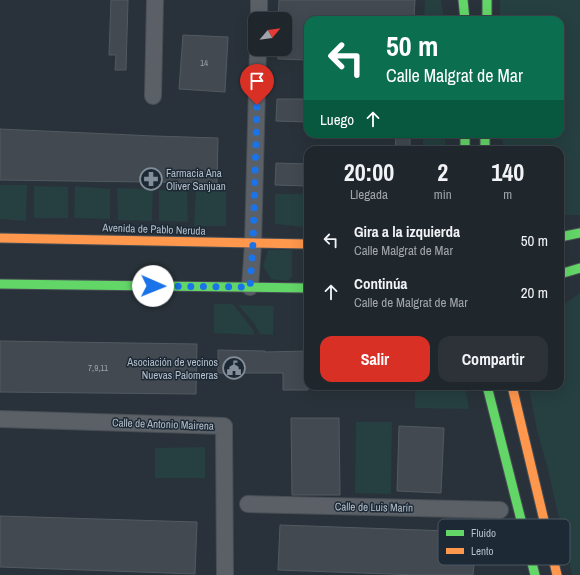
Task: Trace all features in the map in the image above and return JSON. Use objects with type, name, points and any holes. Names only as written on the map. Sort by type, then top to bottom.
[{"type":"main road","points":[[463,0],[465,16]]},
{"type":"main road","points":[[487,0],[487,16]]},
{"type":"main road","points":[[564,236],[580,233]]},
{"type":"main road","name":"Avenida de Pablo Neruda","points":[[0,238],[304,244]]},
{"type":"main road","points":[[564,273],[580,268]]},
{"type":"main road","points":[[0,284],[304,288]]},
{"type":"main road","points":[[488,390],[521,519]]},
{"type":"main road","points":[[513,390],[544,519]]},
{"type":"main road","points":[[532,565],[535,575]]},
{"type":"main road","points":[[555,565],[557,575]]},
{"type":"street","points":[[153,96],[155,0]]},
{"type":"street","points":[[259,0],[259,12]]},
{"type":"street","points":[[250,287],[253,244],[258,56]]},
{"type":"street","name":"Calle de Antonio Mairena","points":[[0,419],[224,426],[225,575]]},
{"type":"street","name":"Calle de Luis Marín","points":[[248,504],[500,510]]},
{"type":"green space","points":[[425,0],[441,0],[443,16],[424,16]]},
{"type":"green space","points":[[500,0],[580,0],[580,215],[564,214],[564,146],[503,146],[502,138],[564,138],[564,16],[500,16]]},
{"type":"green space","points":[[423,138],[445,138],[445,146],[423,146]]},
{"type":"green space","points":[[0,185],[27,185],[26,221],[0,219]]},
{"type":"green space","points":[[34,186],[68,187],[68,218],[34,218]]},
{"type":"green space","points":[[75,186],[110,189],[110,219],[74,218]]},
{"type":"green space","points":[[117,188],[153,189],[152,221],[118,220]]},
{"type":"green space","points":[[196,189],[226,190],[226,226],[194,226]]},
{"type":"green space","points":[[159,190],[187,191],[188,222],[159,221]]},
{"type":"green space","points":[[275,194],[304,194],[304,227],[275,224]]},
{"type":"green space","points":[[268,250],[292,250],[292,277],[288,281],[271,279],[263,266]]},
{"type":"green space","points":[[580,293],[580,575],[572,575],[570,565],[570,519],[559,519],[537,430],[530,394],[530,390],[564,390],[564,305]]},
{"type":"green space","points":[[214,304],[233,304],[254,331],[254,335],[214,333]]},
{"type":"green space","points":[[238,305],[274,306],[273,335],[260,334],[254,323]]},
{"type":"green space","points":[[415,390],[466,390],[469,409],[415,408]]},
{"type":"green space","points":[[356,422],[392,422],[391,494],[355,493]]},
{"type":"green space","points":[[205,447],[205,478],[155,478],[155,448]]},
{"type":"building","points":[[111,0],[128,0],[126,70],[115,70],[116,55],[109,55]]},
{"type":"building","points":[[279,0],[415,0],[414,16],[304,16],[304,60],[278,59],[278,56],[292,56],[292,12],[278,12]]},
{"type":"building","points":[[183,35],[228,37],[225,92],[179,89]]},
{"type":"building","points":[[277,99],[304,99],[304,122],[276,121]]},
{"type":"building","points":[[0,129],[218,138],[217,183],[0,180]]},
{"type":"building","points":[[396,138],[410,138],[410,146],[395,146]]},
{"type":"building","points":[[276,163],[304,164],[304,186],[275,185]]},
{"type":"building","points":[[0,341],[197,344],[196,394],[0,392]]},
{"type":"building","points":[[218,350],[265,352],[304,351],[304,390],[283,390],[283,373],[218,373]]},
{"type":"building","points":[[291,418],[339,418],[340,495],[292,495]]},
{"type":"building","points":[[399,426],[444,428],[441,493],[397,491]]},
{"type":"building","points":[[0,516],[197,522],[195,574],[0,567]]},
{"type":"building","points":[[280,525],[438,531],[438,565],[474,565],[473,575],[418,575],[278,570]]},
{"type":"traffic: fast","points":[[463,0],[465,16]]},
{"type":"traffic: fast","points":[[487,0],[487,16]]},
{"type":"traffic: fast","points":[[465,138],[465,146]]},
{"type":"traffic: fast","points":[[485,138],[485,146]]},
{"type":"traffic: fast","points":[[564,236],[580,233]]},
{"type":"traffic: fast","points":[[564,273],[580,268]]},
{"type":"traffic: fast","points":[[0,284],[304,288]]},
{"type":"traffic: fast","points":[[488,390],[521,519]]},
{"type":"traffic: fast","points":[[532,565],[535,575]]},
{"type":"traffic: slow","points":[[0,238],[304,244]]},
{"type":"traffic: slow","points":[[513,390],[544,519]]},
{"type":"traffic: slow","points":[[555,565],[557,575]]},
{"type":"place","name":"Farmacia Ana Oliver Sanjuan","points":[[151,179]]},
{"type":"place","name":"Asociación de vecinos Nuevas Palomeras","points":[[234,368]]},
{"type":"route","points":[[153,286],[250,287],[253,244],[257,105]]}]
